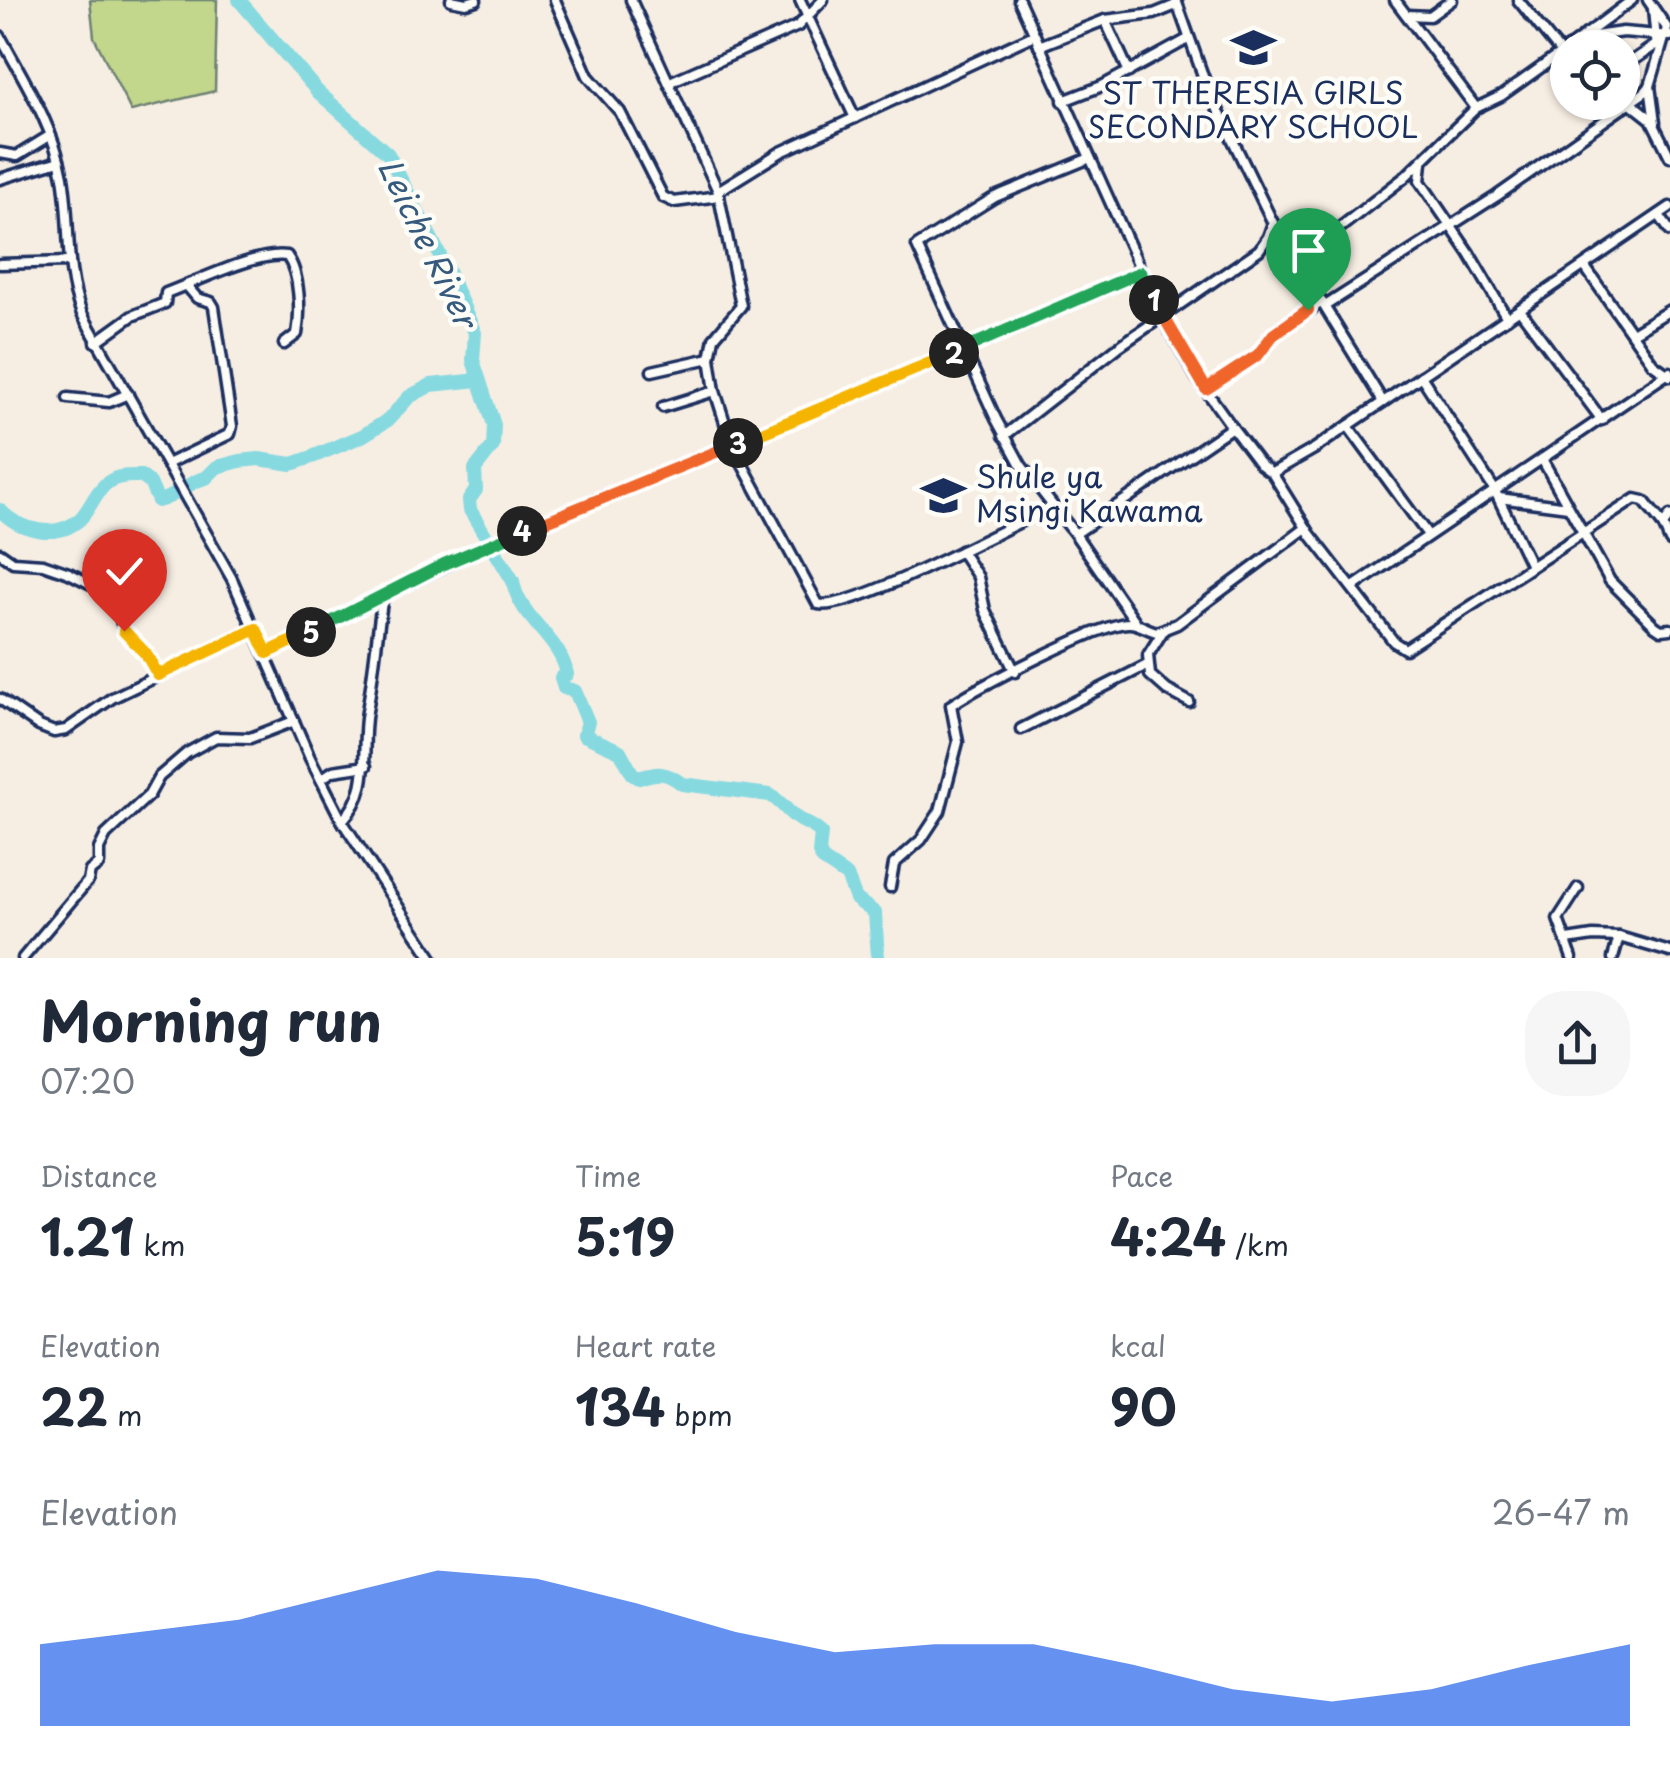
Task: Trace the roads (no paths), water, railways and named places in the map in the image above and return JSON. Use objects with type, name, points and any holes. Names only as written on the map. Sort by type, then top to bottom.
[{"type":"street","points":[[451,0],[476,0]]},
{"type":"street","points":[[555,0],[588,76],[620,112],[663,197],[674,202],[719,194],[757,164],[1034,35]]},
{"type":"street","points":[[631,0],[719,194],[741,306],[714,338],[710,358],[715,391],[732,445],[818,604],[830,606],[856,598],[1051,507]]},
{"type":"street","points":[[800,0],[855,118]]},
{"type":"street","points":[[670,82],[778,36],[810,17],[824,0]]},
{"type":"street","points":[[1019,0],[1162,317],[1232,427],[1272,473],[1306,528],[1394,642],[1404,649],[1634,499],[1644,501],[1670,541]]},
{"type":"street","points":[[1395,0],[1476,108]]},
{"type":"street","points":[[1407,16],[1430,16],[1452,0]]},
{"type":"street","points":[[1518,0],[1550,33]]},
{"type":"street","points":[[1594,30],[1632,0]]},
{"type":"street","points":[[1039,46],[1106,20],[1154,14],[1176,2],[1207,87],[1272,223],[1384,402]]},
{"type":"street","points":[[1651,4],[1664,34],[1650,86],[1656,128]]},
{"type":"street","points":[[1106,20],[1129,72]]},
{"type":"street","points":[[1603,23],[1619,30]]},
{"type":"street","points":[[1640,53],[1664,34]]},
{"type":"street","points":[[0,36],[51,136],[59,161],[66,197],[68,262],[76,298],[96,342],[191,501],[256,629],[320,779],[342,820],[432,958]]},
{"type":"street","points":[[1063,101],[1129,72],[1188,39]]},
{"type":"street","points":[[1296,262],[1405,177],[1476,108],[1502,96],[1550,61]]},
{"type":"street","points":[[1640,93],[1650,86]]},
{"type":"street","points":[[1640,109],[1649,116],[1670,157]]},
{"type":"street","points":[[1206,389],[1258,355],[1273,335],[1451,226],[1602,120]]},
{"type":"street","points":[[0,153],[10,157],[24,154],[51,136]]},
{"type":"street","points":[[1090,158],[995,197],[917,246],[1004,436],[1137,624],[1151,631],[1177,624],[1306,528]]},
{"type":"street","points":[[0,179],[59,161]]},
{"type":"street","points":[[1420,181],[1422,162]]},
{"type":"street","points":[[1405,177],[1420,181],[1508,318]]},
{"type":"street","points":[[1272,473],[1284,469],[1670,207]]},
{"type":"street","points":[[1660,215],[1670,231]]},
{"type":"street","points":[[1004,436],[1162,317],[1259,250],[1272,223]]},
{"type":"street","points":[[1259,250],[1286,246]]},
{"type":"street","points":[[96,342],[132,316],[165,304],[166,293],[261,256],[287,256],[294,266],[299,326],[297,334],[284,344]]},
{"type":"street","points":[[0,264],[68,262]]},
{"type":"street","points":[[1585,266],[1653,364],[1670,373]]},
{"type":"street","points":[[267,653],[497,540],[1141,272]]},
{"type":"street","points":[[169,463],[222,439],[230,434],[232,426],[214,308],[211,302],[197,298],[186,285]]},
{"type":"street","points":[[1520,310],[1602,420]]},
{"type":"street","points":[[1632,334],[1670,310]]},
{"type":"street","points":[[652,371],[710,358]]},
{"type":"street","points":[[1652,384],[1653,364]]},
{"type":"street","points":[[1353,587],[1497,494],[1670,373]]},
{"type":"street","points":[[1422,376],[1497,494],[1531,566]]},
{"type":"street","points":[[663,406],[715,391]]},
{"type":"street","points":[[68,398],[110,402],[128,394]]},
{"type":"street","points":[[1348,426],[1428,535]]},
{"type":"street","points":[[1075,534],[1232,427]]},
{"type":"street","points":[[1542,460],[1595,560],[1621,594],[1655,626],[1670,629]]},
{"type":"street","points":[[1497,494],[1568,507]]},
{"type":"street","points":[[1663,525],[1670,516]]},
{"type":"street","points":[[962,551],[978,576],[985,610],[1016,672]]},
{"type":"street","points":[[0,553],[13,562],[57,568],[109,593],[116,602],[125,633],[146,654],[158,675]]},
{"type":"street","points":[[342,820],[360,796],[366,766],[366,714],[384,596]]},
{"type":"street","points":[[890,887],[894,864],[921,840],[940,812],[958,742],[951,705],[1051,652],[1116,626],[1137,624]]},
{"type":"street","points":[[0,698],[26,718],[54,732],[66,730],[112,698],[256,629]]},
{"type":"street","points":[[1162,631],[1150,649],[1147,664],[1156,682],[1189,702]]},
{"type":"street","points":[[1021,730],[1147,664]]},
{"type":"street","points":[[23,958],[88,881],[90,871],[99,864],[99,848],[106,835],[149,795],[156,780],[171,766],[209,739],[250,738],[294,721]]},
{"type":"street","points":[[320,779],[333,771],[366,766]]},
{"type":"street","points":[[1572,958],[1558,919],[1578,888]]},
{"type":"street","points":[[1567,940],[1619,937],[1670,952]]},
{"type":"street","points":[[1613,958],[1619,937]]},
{"type":"waterway","name":"Leiche River","points":[[239,0],[318,92],[388,154],[447,269],[475,333],[473,360],[494,425],[493,446],[475,469],[476,490],[469,500],[470,510],[513,581],[523,606],[563,661],[567,674],[561,678],[564,688],[575,691],[588,722],[584,735],[620,751],[639,778],[661,774],[682,784],[770,795],[815,828],[821,833],[819,853],[823,860],[847,876],[856,899],[875,913],[878,958]]},
{"type":"waterway","points":[[0,510],[28,528],[61,529],[80,519],[101,489],[117,478],[141,476],[150,483],[158,501],[206,478],[217,467],[259,459],[292,464],[312,457],[362,436],[388,420],[409,397],[431,385],[479,380]]},
{"type":"place","name":"ST THERESIA GIRLS SECONDARY SCHOOL","points":[[1253,47]]},
{"type":"place","name":"Shule ya Msingi Kawama","points":[[943,495]]}]
